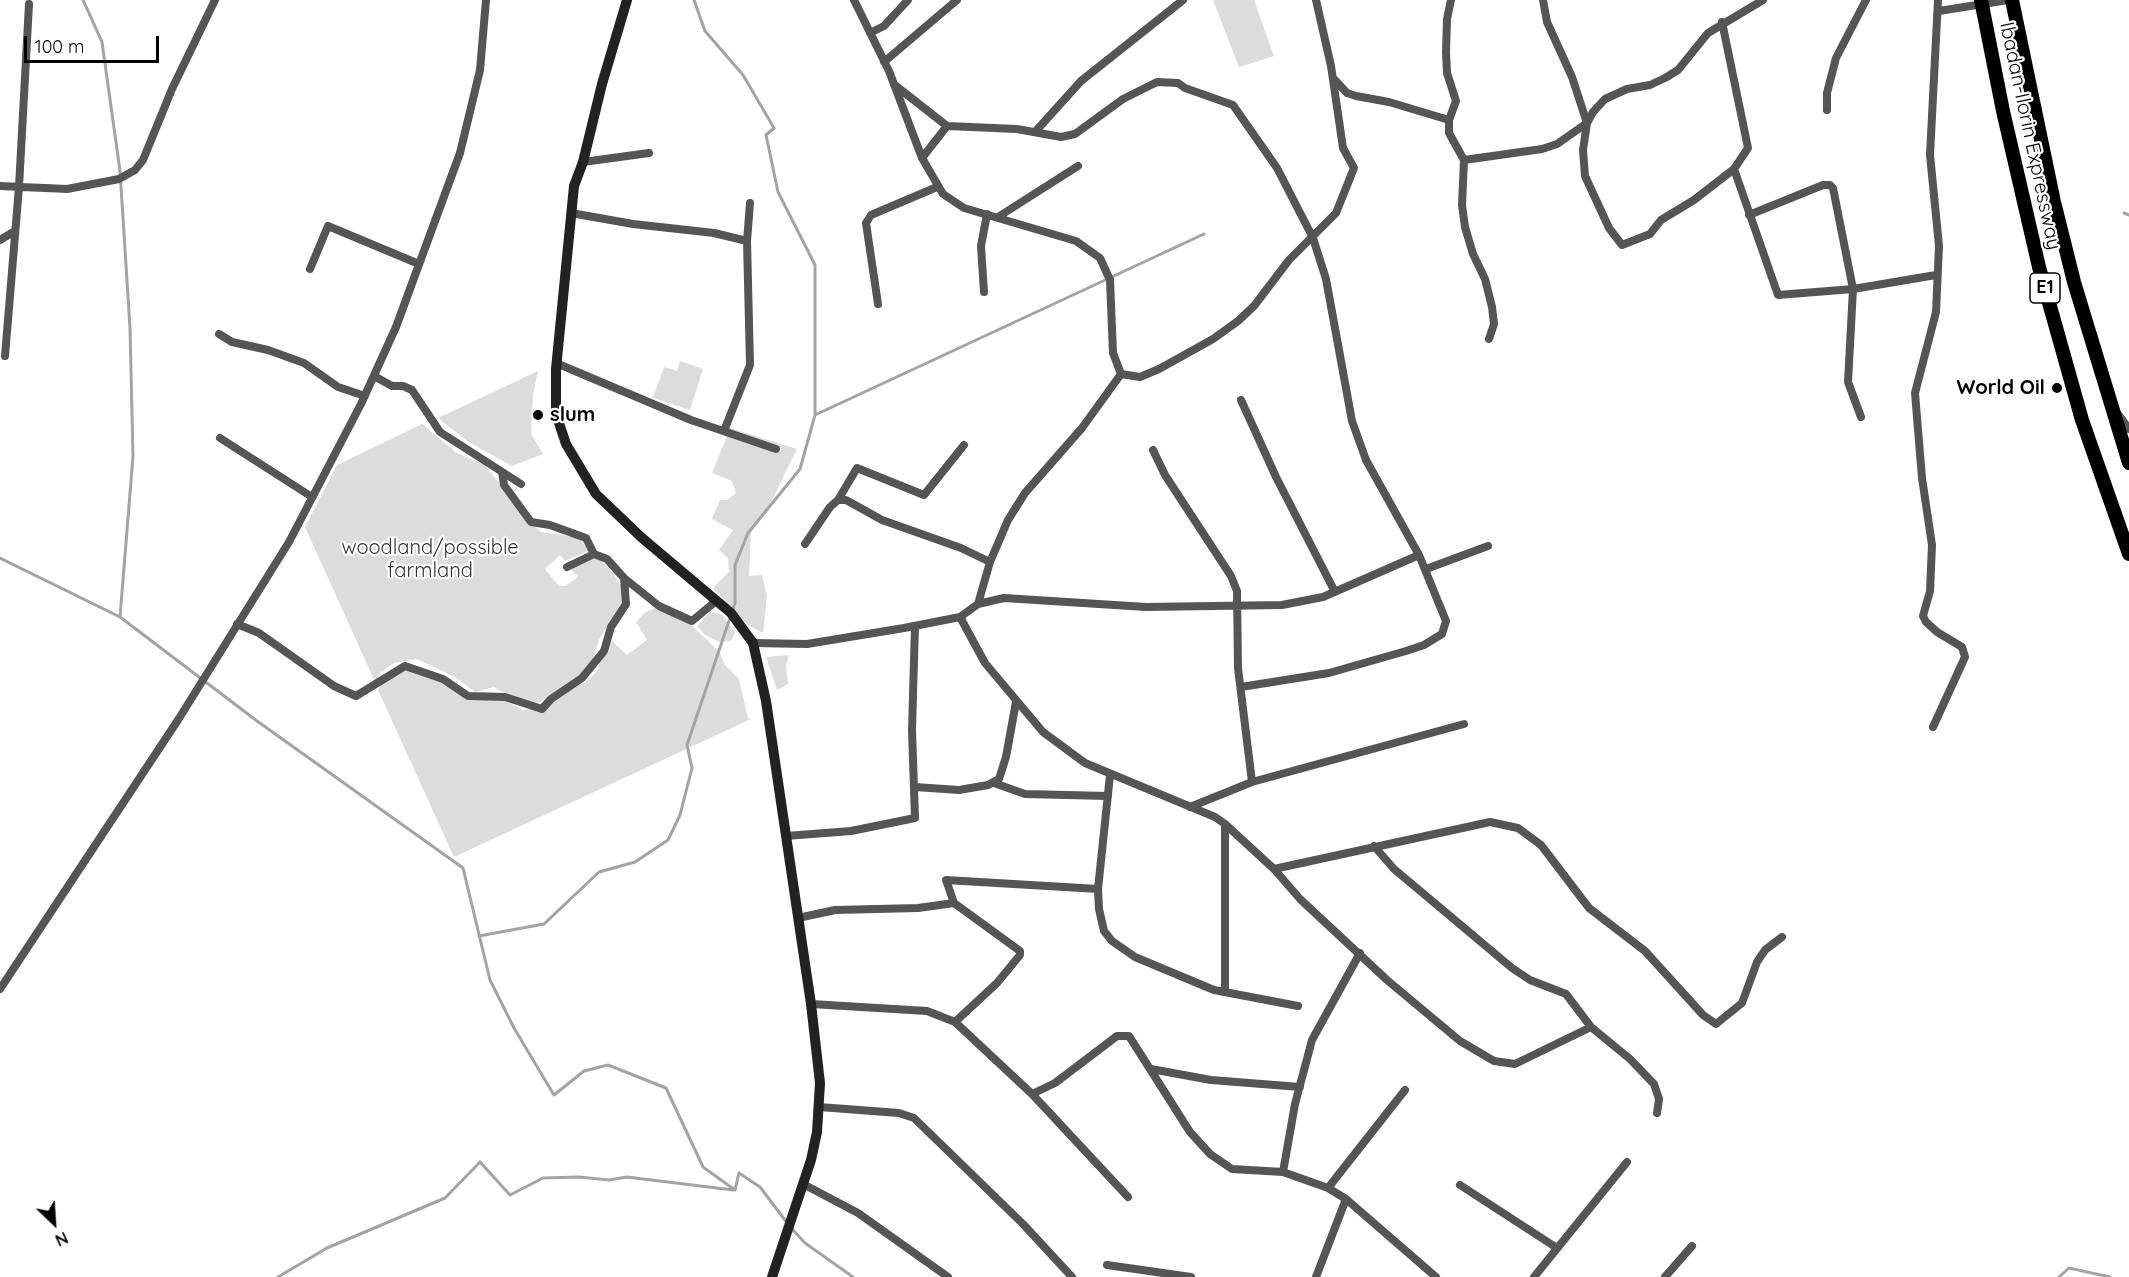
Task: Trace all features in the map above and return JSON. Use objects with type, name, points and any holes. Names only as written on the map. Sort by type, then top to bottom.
[{"type":"highway","name":"Ibadan-Ilorin Expressway","points":[[1981,0],[2039,267],[2089,441],[2129,554]]},
{"type":"highway","name":"Ibadan-Ilorin Expressway","points":[[2011,4],[2073,282],[2129,463]]},
{"type":"main road","points":[[627,0],[602,84],[583,162],[574,186],[556,363],[556,414],[566,444],[583,476],[596,494],[641,537],[731,613],[753,643],[766,701],[811,1004],[820,1083],[811,1160],[772,1277]]},
{"type":"street","points":[[0,186],[67,189],[119,179],[135,170],[143,160],[172,89],[215,0]]},
{"type":"street","points":[[0,989],[178,720],[289,542],[365,396],[396,327],[460,153],[480,70],[486,0]]},
{"type":"street","points":[[854,0],[896,86],[922,158],[937,187],[950,200],[987,214],[1076,241],[1100,258],[1110,280],[1113,353],[1121,374]]},
{"type":"street","points":[[870,33],[884,26],[908,0]]},
{"type":"street","points":[[884,62],[957,0]]},
{"type":"street","points":[[1035,132],[1081,81],[1183,0]]},
{"type":"street","points":[[1121,374],[1140,377],[1159,369],[1214,339],[1248,314],[1272,279],[1336,213],[1354,168],[1342,148],[1333,79],[1316,0]]},
{"type":"street","points":[[1452,0],[1447,19],[1446,52],[1447,73],[1456,101],[1449,120],[1449,133],[1464,160],[1463,216],[1473,254],[1488,288],[1494,324],[1489,339]]},
{"type":"street","points":[[1543,0],[1547,22],[1572,77],[1587,123]]},
{"type":"street","points":[[1722,22],[1748,148],[1734,169],[1694,200],[1661,220],[1650,234],[1622,245],[1609,228],[1585,176],[1583,150],[1587,123],[1593,112],[1605,99],[1627,89],[1650,85],[1677,70],[1708,33],[1722,22],[1763,0]]},
{"type":"street","points":[[1827,110],[1827,93],[1836,58],[1866,0]]},
{"type":"street","points":[[1933,727],[1965,657],[1962,647],[1937,632],[1923,616],[1930,591],[1932,545],[1922,478],[1915,393],[1936,312],[1936,274],[1940,246],[1930,155],[1938,0]]},
{"type":"street","points":[[5,356],[19,187],[30,4]]},
{"type":"street","points":[[1939,11],[2011,4]]},
{"type":"street","points":[[1333,79],[1347,93],[1389,102],[1449,120]]},
{"type":"street","points":[[896,86],[947,126],[983,126],[1061,137],[1075,134],[1123,99],[1143,88],[1158,82],[1178,83],[1185,88],[1229,103],[1236,108],[1277,168],[1312,237],[1326,279],[1352,421],[1366,460],[1426,569],[1446,621],[1442,634],[1424,645],[1329,674],[1241,687]]},
{"type":"street","points":[[1338,111],[1349,96],[1356,96]]},
{"type":"street","points":[[1464,160],[1542,149],[1557,144],[1587,123]]},
{"type":"street","points":[[922,158],[947,126]]},
{"type":"street","points":[[583,162],[649,153]]},
{"type":"street","points":[[998,217],[1078,166]]},
{"type":"street","points":[[1734,169],[1778,295],[1853,289],[1936,274]]},
{"type":"street","points":[[1749,215],[1823,185],[1830,185],[1853,289],[1848,382],[1861,417]]},
{"type":"street","points":[[878,304],[866,223],[871,215],[937,187]]},
{"type":"street","points":[[724,431],[750,364],[747,241],[750,203]]},
{"type":"street","points":[[571,213],[633,224],[714,233],[747,241]]},
{"type":"street","points":[[984,292],[981,239],[987,214]]},
{"type":"street","points":[[310,269],[327,226],[419,264]]},
{"type":"street","points":[[0,240],[15,231]]},
{"type":"street","points":[[219,334],[232,342],[268,350],[304,363],[338,387],[365,396]]},
{"type":"street","points":[[556,363],[691,420],[776,449]]},
{"type":"street","points":[[978,604],[990,562],[1008,520],[1025,493],[1082,428],[1121,374]]},
{"type":"street","points":[[374,376],[392,386],[403,386],[412,390],[440,432],[521,484]]},
{"type":"street","points":[[1241,400],[1276,477],[1335,592]]},
{"type":"street","points":[[2109,402],[2129,429]]},
{"type":"street","points":[[220,438],[312,497]]},
{"type":"street","points":[[805,544],[830,507],[838,500],[857,468],[924,495],[964,445]]},
{"type":"street","points":[[1153,450],[1165,475],[1231,576],[1237,591],[1238,668],[1252,782]]},
{"type":"street","points":[[502,472],[504,485],[531,522],[550,525],[586,538],[594,554],[607,559],[624,578],[659,606],[692,621],[716,601]]},
{"type":"street","points":[[838,500],[846,500],[882,520],[961,548],[990,562]]},
{"type":"street","points":[[1426,569],[1488,546]]},
{"type":"street","points":[[567,567],[594,554]]},
{"type":"street","points":[[753,643],[807,644],[915,626],[960,617],[978,604],[1005,598],[1024,597],[1146,607],[1281,605],[1335,592],[1419,555]]},
{"type":"street","points":[[237,624],[259,633],[334,686],[356,696],[405,666],[443,679],[468,696],[505,697],[542,709],[551,699],[582,678],[604,651],[611,627],[626,604],[624,578]]},
{"type":"street","points":[[960,617],[985,663],[1043,732],[1063,748],[1110,775],[1190,807],[1225,824],[1274,868],[1300,899],[1387,980],[1460,1041],[1494,1061],[1515,1064],[1591,1027]]},
{"type":"street","points":[[786,836],[851,831],[913,820],[916,814],[912,730],[915,626]]},
{"type":"street","points":[[915,787],[959,790],[994,783],[999,779],[1006,757],[1016,702]]},
{"type":"street","points":[[1190,807],[1252,782],[1464,724]]},
{"type":"street","points":[[1110,775],[1098,889],[1099,909],[1104,931],[1112,941],[1135,957],[1170,974],[1225,992],[1298,1006]]},
{"type":"street","points":[[994,783],[1025,794],[1108,796]]},
{"type":"street","points":[[1274,868],[1490,822],[1518,828],[1541,845],[1589,908],[1644,951],[1703,1015],[1716,1024],[1742,1003],[1752,983],[1757,962],[1765,950],[1782,937]]},
{"type":"street","points":[[1225,824],[1225,992]]},
{"type":"street","points":[[1374,846],[1394,869],[1512,968],[1530,980],[1566,994],[1591,1027],[1630,1059],[1654,1084],[1659,1099],[1657,1113]]},
{"type":"street","points":[[955,1022],[997,983],[1020,955],[1020,951],[954,903],[946,880],[1098,889]]},
{"type":"street","points":[[798,918],[835,910],[918,908],[954,903]]},
{"type":"street","points":[[1283,1172],[1312,1040],[1360,953]]},
{"type":"street","points":[[811,1004],[927,1011],[955,1022],[1032,1094],[1128,1197]]},
{"type":"street","points":[[1032,1094],[1055,1083],[1117,1035],[1129,1036],[1190,1132],[1210,1154],[1232,1169],[1283,1172],[1328,1188],[1346,1199],[1434,1276]]},
{"type":"street","points":[[1151,1069],[1210,1080],[1300,1087]]},
{"type":"street","points":[[1328,1188],[1405,1090]]},
{"type":"street","points":[[819,1107],[899,1113],[915,1118],[1023,1224],[1072,1277]]},
{"type":"street","points":[[1534,1277],[1627,1162]]},
{"type":"street","points":[[803,1184],[858,1213],[948,1277]]},
{"type":"street","points":[[1460,1185],[1557,1248]]},
{"type":"street","points":[[1316,1277],[1346,1199]]},
{"type":"street","points":[[1665,1277],[1692,1246]]},
{"type":"street","points":[[1107,1265],[1191,1277]]},
{"type":"green space","points":[[1213,0],[1254,0],[1274,56],[1239,67]]},
{"type":"green space","points":[[680,361],[703,369],[690,410],[653,398],[664,367],[677,371]]},
{"type":"green space","points":[[538,371],[533,395],[531,434],[543,454],[512,466],[467,441],[438,418]]},
{"type":"green space","name":"woodland/possible farmland","points":[[422,424],[457,453],[485,465],[530,522],[541,532],[580,538],[588,551],[565,561],[560,555],[545,569],[559,586],[565,586],[578,577],[571,569],[592,557],[605,563],[624,590],[625,597],[599,640],[590,670],[535,705],[521,702],[494,687],[475,692],[455,677],[417,659],[394,663],[381,672],[376,684],[305,527],[337,465]]},
{"type":"green space","points":[[730,428],[797,449],[767,510],[751,532],[749,576],[762,575],[767,596],[763,633],[746,624],[713,588],[729,572],[728,558],[719,550],[733,530],[712,519],[720,500],[727,500],[736,493],[732,481],[712,473]]},
{"type":"green space","points":[[658,607],[691,625],[719,651],[725,665],[739,679],[748,718],[751,719],[454,857],[378,690],[387,675],[410,665],[479,699],[500,698],[523,710],[544,708],[563,693],[587,681],[598,670],[602,648],[609,638],[627,655],[647,640],[636,622],[646,612]]},
{"type":"green space","points":[[710,612],[722,614],[735,633],[731,641],[720,642],[705,635],[697,626]]},
{"type":"green space","points":[[789,655],[786,665],[788,684],[777,690],[766,657]]},
{"type":"waterway","points":[[83,0],[102,42],[120,171],[130,328],[133,456],[120,617]]},
{"type":"waterway","points":[[694,0],[705,31],[743,75],[774,128],[766,135],[778,192],[815,265],[815,415],[800,469],[748,533],[735,565],[735,603],[732,612]]},
{"type":"waterway","points":[[2124,213],[2129,215]]},
{"type":"waterway","points":[[815,415],[1204,234]]},
{"type":"waterway","points":[[0,558],[120,617],[257,721],[463,868],[490,980],[514,1028],[554,1095],[584,1071],[608,1065],[666,1088],[703,1167],[735,1190],[739,1173],[760,1187],[788,1224]]},
{"type":"waterway","points":[[479,936],[544,924],[599,872],[635,862],[668,840],[680,815],[692,768],[687,745],[730,618]]},
{"type":"waterway","points":[[278,1277],[327,1248],[445,1198],[480,1162],[510,1195],[543,1178],[579,1177],[609,1180],[627,1177],[733,1190]]},
{"type":"waterway","points":[[792,1229],[805,1243],[853,1277]]},
{"type":"waterway","points":[[2059,1277],[2069,1268],[2110,1277]]},
{"type":"place","name":"World Oil","points":[[2057,388]]},
{"type":"place","name":"slum","points":[[538,415]]}]
